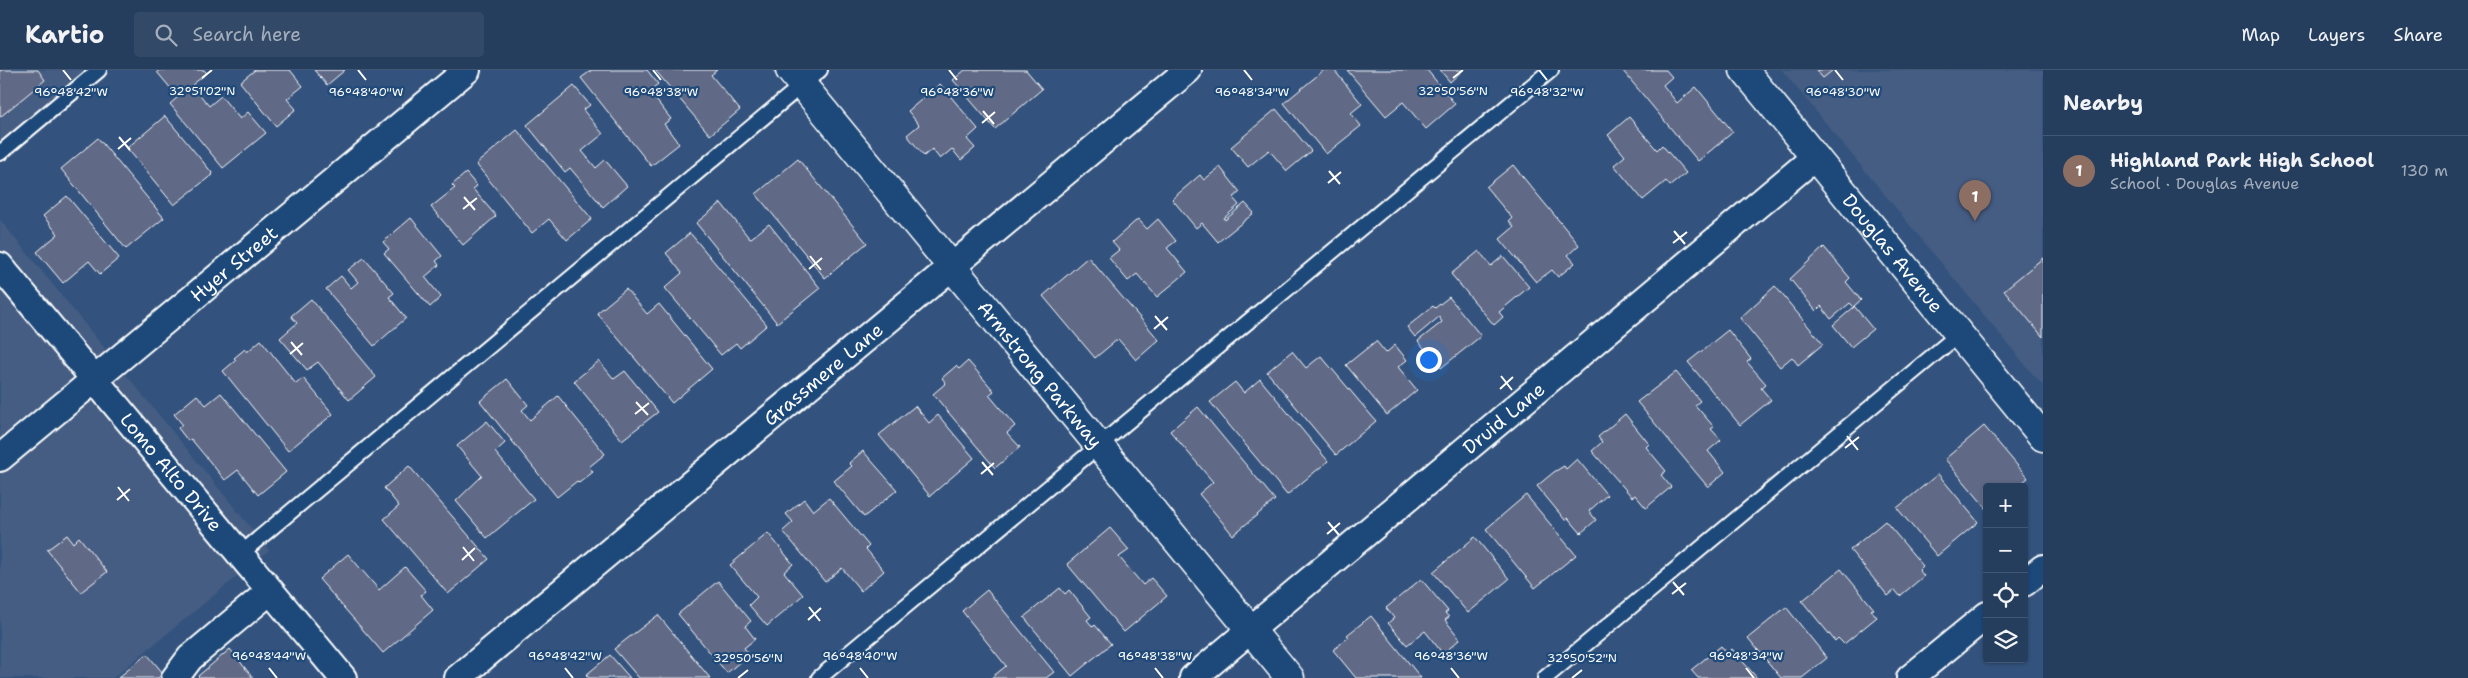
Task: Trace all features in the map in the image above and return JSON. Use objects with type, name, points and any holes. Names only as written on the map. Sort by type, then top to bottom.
[{"type":"street","name":"Hyer Street","points":[[0,458],[467,70]]},
{"type":"street","name":"Grassmere Lane","points":[[458,678],[951,265],[1188,70]]},
{"type":"street","name":"Douglas Avenue","points":[[1744,70],[2043,437]]},
{"type":"street","name":"Armstrong Parkway","points":[[804,75],[951,265],[1290,678]]},
{"type":"street","name":"Druid Lane","points":[[1193,678],[1815,157]]},
{"type":"street","name":"Lomo Alto Drive","points":[[0,266],[343,678]]},
{"type":"street","points":[[2028,580],[2043,568]]},
{"type":"street","points":[[176,678],[190,658],[270,591]]},
{"type":"street","points":[[1910,678],[1983,617]]},
{"type":"lane","points":[[0,153],[99,70]]},
{"type":"lane","points":[[819,678],[1551,70]]},
{"type":"lane","points":[[240,555],[804,75]]},
{"type":"lane","points":[[1545,678],[1959,334]]},
{"type":"shaded area","points":[[0,70],[106,70],[0,159]]},
{"type":"shaded area","points":[[1782,70],[2043,70],[2043,385],[2032,373]]},
{"type":"shaded area","points":[[0,220],[269,550],[113,678],[0,678]]},
{"type":"building","points":[[0,70],[38,70],[45,80],[0,117]]},
{"type":"building","points":[[160,70],[204,70],[207,73],[192,85],[209,106],[221,96],[240,119],[248,112],[266,133],[223,168],[170,104],[178,97],[157,72]]},
{"type":"building","points":[[255,70],[290,70],[303,86],[287,99],[296,109],[276,126],[240,82]]},
{"type":"building","points":[[314,70],[345,70],[327,85]]},
{"type":"building","points":[[592,70],[647,70],[658,84],[649,91],[671,119],[664,124],[679,144],[651,166],[581,78]]},
{"type":"building","points":[[655,70],[717,70],[711,75],[740,110],[710,135]]},
{"type":"building","points":[[965,70],[1026,70],[1042,89],[995,129],[953,80]]},
{"type":"building","points":[[1324,70],[1334,70],[1362,104],[1351,113],[1361,126],[1326,154],[1284,103]]},
{"type":"building","points":[[1347,70],[1427,70],[1455,104],[1426,129],[1403,102],[1386,116]]},
{"type":"building","points":[[1440,70],[1463,70],[1450,82]]},
{"type":"building","points":[[1624,70],[1666,70],[1672,77],[1663,85],[1677,103],[1696,87],[1733,132],[1698,161]]},
{"type":"building","points":[[1816,70],[1833,70],[1823,78]]},
{"type":"building","points":[[940,84],[978,129],[967,139],[975,148],[961,160],[952,149],[940,159],[932,149],[924,156],[907,135],[919,125],[908,111]]},
{"type":"building","points":[[574,86],[590,105],[583,110],[603,134],[582,151],[596,168],[605,160],[627,186],[603,207],[570,168],[565,172],[527,125]]},
{"type":"building","points":[[1276,109],[1311,151],[1287,171],[1269,150],[1248,167],[1231,147]]},
{"type":"building","points":[[165,116],[213,174],[174,205],[127,148]]},
{"type":"building","points":[[1629,117],[1657,150],[1662,145],[1686,173],[1670,186],[1666,181],[1643,200],[1614,165],[1625,156],[1608,135]]},
{"type":"building","points":[[517,130],[592,219],[567,240],[549,219],[532,233],[476,164]]},
{"type":"building","points":[[98,138],[164,218],[126,249],[61,169]]},
{"type":"building","points":[[798,159],[867,243],[825,278],[756,194]]},
{"type":"building","points":[[1513,165],[1579,245],[1568,255],[1575,263],[1558,277],[1552,270],[1536,282],[1500,239],[1514,227],[1509,221],[1512,218],[1486,187]]},
{"type":"building","points":[[1220,167],[1240,192],[1233,198],[1239,205],[1224,218],[1225,220],[1245,203],[1254,213],[1218,242],[1202,223],[1196,228],[1172,199],[1200,175],[1204,180]]},
{"type":"building","points":[[466,173],[477,186],[473,189],[496,216],[463,245],[431,207],[455,188],[452,185]]},
{"type":"building","points":[[67,196],[119,258],[100,274],[89,261],[63,283],[37,252],[58,234],[43,216]]},
{"type":"building","points":[[721,203],[750,239],[769,224],[820,288],[777,323],[696,223]]},
{"type":"building","points":[[411,218],[442,256],[436,261],[439,265],[425,277],[441,297],[430,307],[384,253],[389,249],[383,242]]},
{"type":"building","points":[[1138,219],[1147,229],[1158,219],[1176,241],[1167,248],[1187,272],[1157,297],[1137,274],[1128,281],[1109,258],[1119,250],[1112,242]]},
{"type":"building","points":[[690,233],[767,325],[740,348],[736,343],[721,355],[665,288],[682,273],[666,253]]},
{"type":"building","points":[[1824,247],[1850,278],[1846,282],[1861,300],[1854,306],[1873,329],[1851,347],[1833,325],[1854,307],[1850,303],[1831,319],[1821,306],[1816,311],[1790,279]]},
{"type":"building","points":[[1479,251],[1491,266],[1503,256],[1529,287],[1499,312],[1503,317],[1494,325],[1451,274]]},
{"type":"building","points":[[1088,257],[1159,340],[1136,360],[1118,339],[1095,358],[1043,296]]},
{"type":"building","points":[[364,258],[394,293],[389,297],[406,318],[374,346],[326,289],[341,276],[351,288],[358,282],[348,270]]},
{"type":"building","points":[[2043,258],[2043,337],[2004,290]]},
{"type":"building","points":[[1775,286],[1823,344],[1798,365],[1792,357],[1780,367],[1740,318]]},
{"type":"building","points":[[626,289],[647,314],[659,304],[712,369],[672,403],[597,313]]},
{"type":"building","points":[[1449,297],[1481,336],[1441,368],[1418,341],[1442,322],[1439,317],[1415,337],[1407,327],[1433,306],[1435,308]]},
{"type":"building","points":[[311,299],[376,377],[349,400],[318,362],[307,370],[280,338],[297,323],[291,316]]},
{"type":"building","points":[[1728,330],[1751,359],[1747,362],[1766,384],[1761,388],[1771,400],[1740,425],[1688,362]]},
{"type":"building","points":[[261,340],[296,384],[303,378],[333,414],[288,451],[223,371],[245,349],[247,352]]},
{"type":"building","points":[[1376,341],[1386,353],[1395,345],[1407,360],[1398,367],[1417,390],[1387,415],[1346,365]]},
{"type":"building","points":[[1292,351],[1306,368],[1321,356],[1376,421],[1336,455],[1267,372]]},
{"type":"building","points":[[599,361],[614,379],[625,371],[658,412],[622,440],[574,381]]},
{"type":"building","points":[[968,361],[994,391],[989,395],[1015,426],[1007,433],[1020,447],[995,468],[933,394],[946,383],[942,378],[956,366],[959,369]]},
{"type":"building","points":[[1676,372],[1700,401],[1695,405],[1714,427],[1711,429],[1721,440],[1708,451],[1725,472],[1708,487],[1637,402]]},
{"type":"building","points":[[507,379],[528,405],[522,410],[530,420],[558,396],[605,454],[589,467],[593,472],[579,483],[577,481],[557,497],[480,401]]},
{"type":"building","points":[[1260,379],[1328,461],[1287,495],[1210,402],[1235,382],[1244,393]]},
{"type":"building","points":[[221,393],[286,472],[258,495],[238,470],[225,480],[191,439],[188,441],[178,428],[182,424],[174,414],[197,395],[206,405]]},
{"type":"building","points":[[915,406],[929,423],[938,415],[974,458],[930,496],[879,435]]},
{"type":"building","points":[[1198,407],[1275,500],[1233,535],[1199,494],[1213,482],[1170,431]]},
{"type":"building","points":[[1625,414],[1649,444],[1646,447],[1666,471],[1661,475],[1671,487],[1646,508],[1635,495],[1632,497],[1592,451],[1602,442],[1598,437]]},
{"type":"building","points":[[487,421],[505,443],[495,452],[534,499],[487,538],[456,501],[482,476],[457,446]]},
{"type":"building","points":[[1984,426],[2028,478],[2022,483],[1983,483],[1983,504],[1945,459]]},
{"type":"building","points":[[863,451],[897,490],[864,517],[834,481],[852,466],[849,463]]},
{"type":"building","points":[[1577,459],[1607,495],[1589,511],[1596,520],[1581,533],[1568,518],[1565,520],[1537,486],[1564,466],[1566,469]]},
{"type":"building","points":[[409,466],[489,559],[448,594],[384,519],[399,506],[384,488]]},
{"type":"building","points":[[1938,474],[1978,522],[1937,556],[1897,508]]},
{"type":"building","points":[[1526,495],[1576,555],[1535,588],[1486,529]]},
{"type":"building","points":[[829,498],[869,546],[866,549],[884,571],[861,591],[842,568],[825,582],[783,531],[793,522],[786,514],[804,499],[813,511]]},
{"type":"building","points":[[1885,521],[1923,566],[1919,570],[1924,576],[1900,596],[1895,590],[1888,596],[1850,550]]},
{"type":"building","points":[[1110,528],[1129,550],[1119,557],[1143,585],[1151,578],[1167,596],[1124,632],[1067,564]]},
{"type":"building","points":[[768,533],[793,564],[784,572],[803,595],[767,626],[749,605],[757,597],[730,565]]},
{"type":"building","points":[[67,535],[73,543],[79,537],[107,572],[81,592],[47,550]]},
{"type":"building","points":[[1475,537],[1509,579],[1468,613],[1433,572]]},
{"type":"building","points":[[348,554],[379,590],[405,567],[426,591],[421,595],[433,610],[383,653],[319,579]]},
{"type":"building","points":[[1841,569],[1874,609],[1871,610],[1877,617],[1844,644],[1838,638],[1835,641],[1802,601]]},
{"type":"building","points":[[1421,579],[1448,611],[1445,613],[1449,617],[1445,620],[1460,639],[1443,654],[1425,631],[1407,645],[1388,623],[1394,618],[1386,608]]},
{"type":"building","points":[[718,581],[751,621],[745,626],[755,639],[744,648],[749,654],[727,673],[678,614]]},
{"type":"building","points":[[1060,588],[1065,594],[1069,590],[1091,617],[1087,620],[1093,627],[1095,625],[1111,644],[1072,676],[1024,617]]},
{"type":"building","points":[[987,590],[1054,672],[1046,678],[991,678],[1006,666],[962,611]]},
{"type":"building","points":[[1786,607],[1827,658],[1802,678],[1781,678],[1748,638]]},
{"type":"building","points":[[658,615],[710,678],[639,678],[614,649]]},
{"type":"building","points":[[1371,616],[1421,678],[1356,678],[1333,650],[1349,637],[1347,635]]},
{"type":"building","points":[[1721,646],[1727,653],[1732,649],[1757,678],[1698,678],[1691,670]]},
{"type":"building","points":[[230,649],[253,678],[200,678],[198,676]]},
{"type":"building","points":[[147,654],[163,673],[158,678],[118,678]]},
{"type":"building","points":[[610,655],[630,678],[589,678],[586,675]]},
{"type":"place","name":"Highland Park High School","points":[[1975,221]]}]
